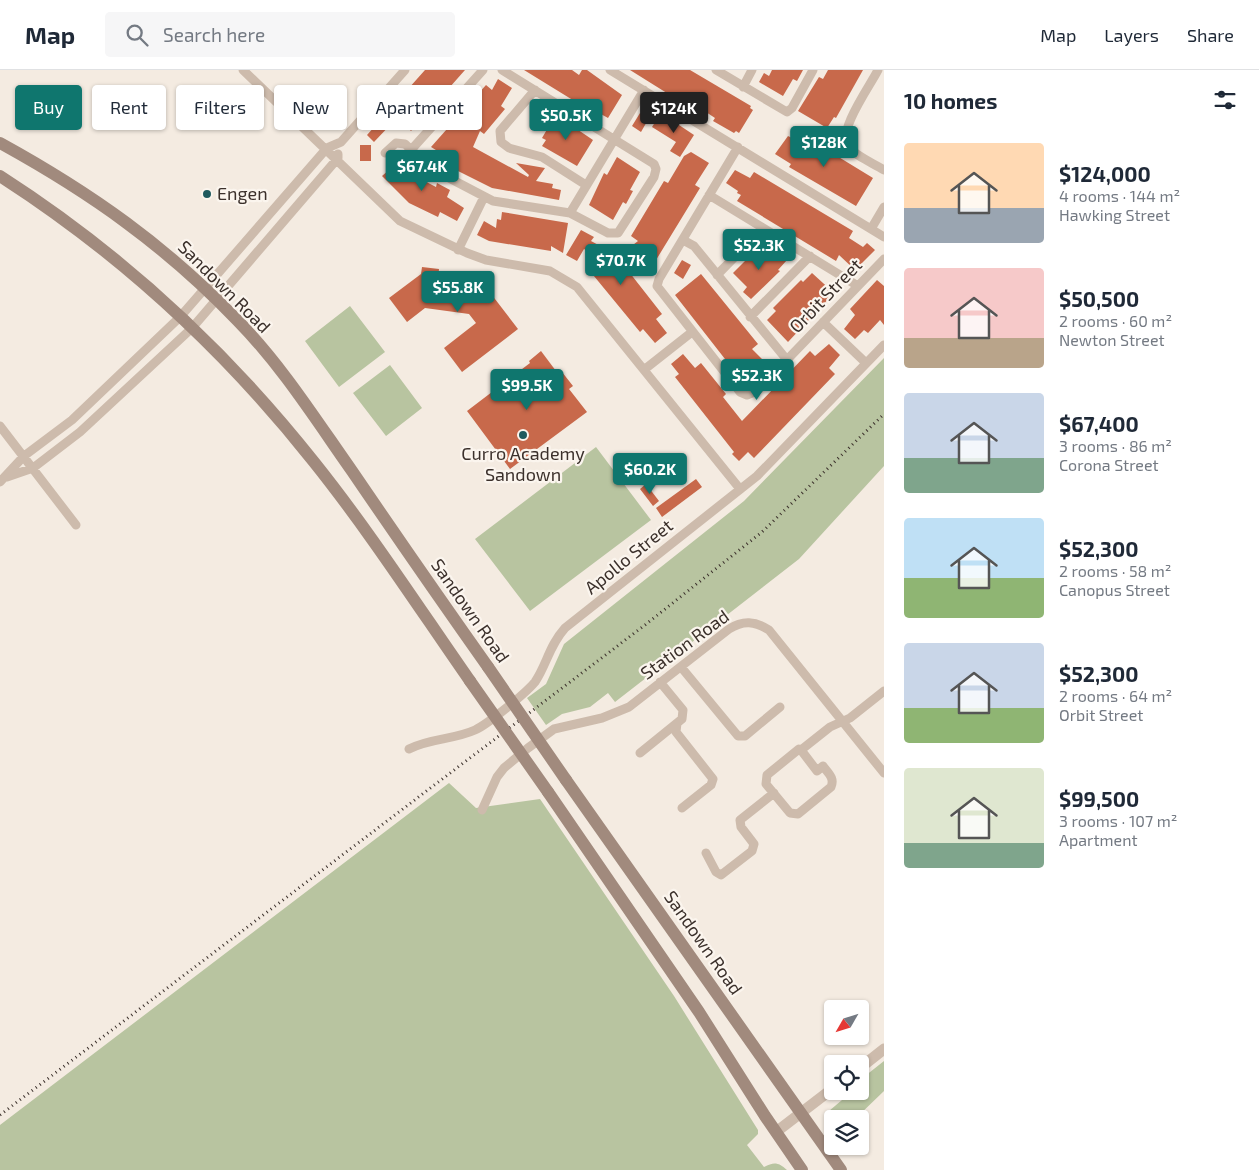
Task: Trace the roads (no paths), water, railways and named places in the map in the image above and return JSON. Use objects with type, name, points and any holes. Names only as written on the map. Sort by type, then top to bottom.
[{"type":"main road","name":"Sandown Road","points":[[0,143],[72,184],[106,206],[145,236],[216,299],[244,328],[296,391],[566,780],[841,1170]]},
{"type":"main road","points":[[0,176],[88,238],[180,317],[260,398],[315,463],[548,792],[699,1012],[802,1170]]},
{"type":"street","points":[[243,70],[338,158],[395,218],[458,250],[486,260],[550,271],[571,282],[583,293],[740,489]]},
{"type":"street","points":[[3,480],[24,456],[72,420],[180,317],[327,148],[341,142],[405,70]]},
{"type":"street","points":[[411,150],[483,70]]},
{"type":"street","points":[[385,153],[400,142],[405,144],[430,168],[484,197],[494,201],[570,213],[608,233],[618,233],[654,177],[656,169],[652,161],[502,70]]},
{"type":"street","points":[[610,70],[884,237]]},
{"type":"street","points":[[716,70],[782,111],[789,111],[792,108],[813,70]]},
{"type":"street","points":[[743,87],[752,70]]},
{"type":"street","points":[[878,70],[847,126],[845,138],[851,150],[884,170]]},
{"type":"street","points":[[535,90],[500,131],[501,142],[509,148],[542,157],[586,185]]},
{"type":"street","points":[[570,213],[644,90]]},
{"type":"street","points":[[3,480],[33,468],[92,422],[192,328],[338,158],[341,142]]},
{"type":"street","points":[[645,369],[692,332],[658,290],[659,279],[738,147]]},
{"type":"street","points":[[709,195],[858,286]]},
{"type":"street","points":[[458,250],[484,197]]},
{"type":"street","points":[[871,229],[884,207]]},
{"type":"street","points":[[717,275],[763,228]]},
{"type":"street","points":[[683,240],[694,246],[787,360]]},
{"type":"street","points":[[750,317],[810,256]]},
{"type":"street","name":"Orbit Street","points":[[692,332],[740,392],[747,395],[757,391],[884,259]]},
{"type":"street","points":[[824,322],[866,363]]},
{"type":"street","name":"Apollo Street","points":[[409,749],[421,742],[476,729],[527,691],[536,681],[550,648],[565,628],[757,476],[884,345]]},
{"type":"street","points":[[0,426],[76,525]]},
{"type":"street","name":"Station Road","points":[[482,810],[497,777],[504,768],[548,734],[562,726],[618,713],[736,625],[756,623],[769,630],[884,773]]},
{"type":"street","points":[[681,666],[738,736],[745,736],[780,707]]},
{"type":"street","points":[[640,753],[683,717],[683,710],[660,682]]},
{"type":"street","points":[[801,750],[817,770],[823,766],[832,778],[831,787],[796,814],[790,813],[765,782],[767,775],[799,749],[801,750],[830,727],[850,718],[884,691]]},
{"type":"street","points":[[677,723],[676,732],[713,779],[711,785],[682,808]]},
{"type":"street","points":[[706,853],[716,872],[722,875],[752,851],[754,844],[741,827],[740,820],[774,793]]},
{"type":"street","points":[[869,1061],[884,1049]]},
{"type":"street","points":[[776,1132],[824,1095]]},
{"type":"railway","points":[[0,1115],[645,625],[762,532],[884,414]]},
{"type":"place","name":"Engen","points":[[207,194]]},
{"type":"place","name":"Curro Academy Sandown","points":[[523,435]]}]
